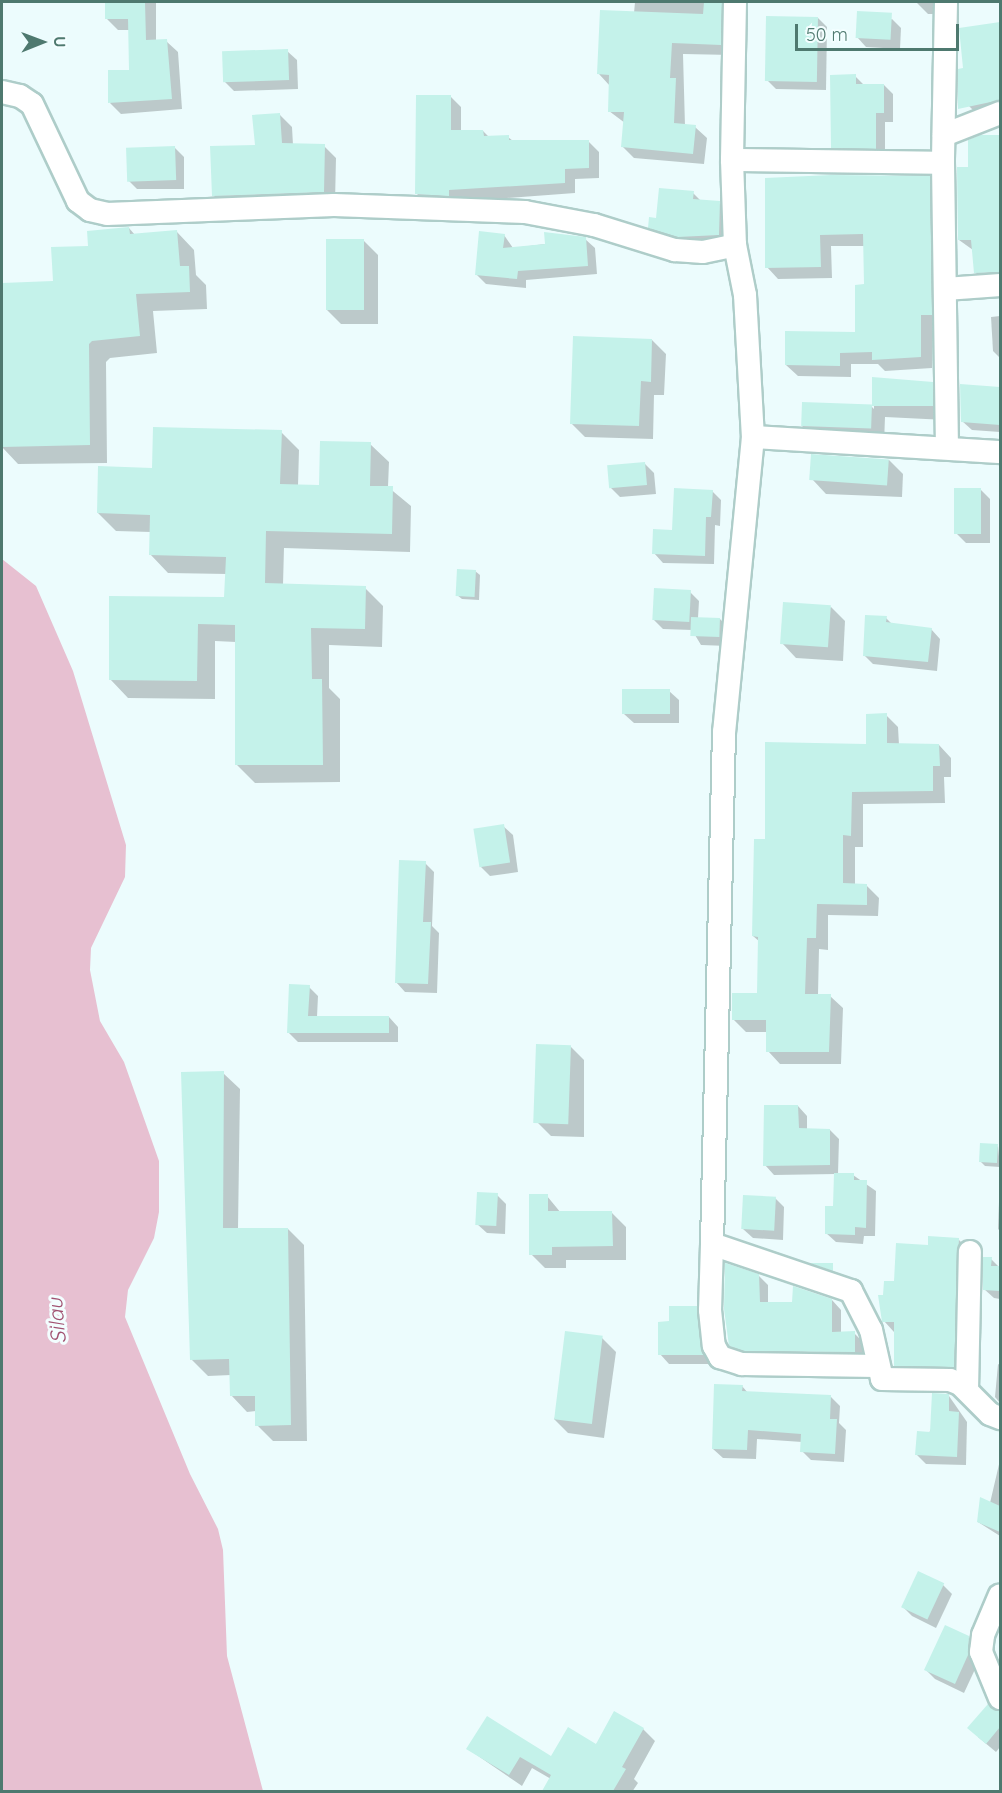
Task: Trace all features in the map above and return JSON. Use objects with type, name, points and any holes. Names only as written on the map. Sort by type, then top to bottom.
[{"type":"street","points":[[735,2],[732,160],[735,245],[745,295],[753,437],[724,732],[710,1310],[714,1346],[720,1358],[742,1364],[877,1366]]},
{"type":"street","points":[[946,2],[943,163],[947,448]]},
{"type":"street","points":[[2,92],[20,96],[32,104],[67,186],[90,210],[107,214],[334,205],[525,212],[594,225],[675,250],[703,252],[735,245]]},
{"type":"street","points":[[944,135],[1000,113]]},
{"type":"street","points":[[732,160],[943,163]]},
{"type":"street","points":[[946,289],[1000,285]]},
{"type":"street","points":[[753,437],[1000,452]]},
{"type":"street","points":[[712,1244],[851,1291],[871,1330],[877,1366],[882,1379],[950,1380],[967,1390],[990,1414],[1000,1418]]},
{"type":"street","points":[[967,1390],[970,1252]]},
{"type":"street","points":[[1000,1595],[983,1635],[981,1652],[1000,1698]]},
{"type":"water","name":"Silau","points":[[2,559],[36,586],[73,671],[126,845],[125,877],[91,948],[90,970],[100,1021],[124,1062],[159,1161],[159,1212],[154,1238],[128,1290],[125,1317],[190,1474],[218,1529],[223,1550],[227,1656],[263,1791],[2,1791]]},
{"type":"building","points":[[105,2],[145,2],[146,40],[167,39],[172,99],[108,103],[108,70],[129,70],[128,19],[105,19]]},
{"type":"building","points":[[704,2],[722,2],[721,45],[672,43],[670,78],[676,78],[674,123],[696,125],[693,154],[621,147],[624,112],[608,112],[609,75],[597,74],[600,10],[703,14]]},
{"type":"building","points":[[857,11],[892,13],[891,40],[856,38]]},
{"type":"building","points":[[766,16],[818,17],[817,82],[765,81]]},
{"type":"building","points":[[1000,22],[1000,100],[958,109],[958,69],[963,68],[959,28]]},
{"type":"building","points":[[288,49],[289,80],[223,82],[222,51]]},
{"type":"building","points":[[856,74],[856,84],[884,84],[884,113],[876,113],[876,149],[831,148],[830,75]]},
{"type":"building","points":[[416,95],[451,95],[451,130],[483,130],[484,136],[509,135],[509,140],[589,140],[589,168],[565,169],[565,183],[449,190],[449,196],[415,194]]},
{"type":"building","points":[[280,113],[282,143],[325,144],[324,192],[212,196],[210,146],[255,145],[252,115]]},
{"type":"building","points":[[980,135],[1000,135],[1000,272],[974,273],[971,240],[958,240],[957,167],[968,167],[968,140]]},
{"type":"building","points":[[175,146],[176,180],[127,182],[126,148]]},
{"type":"building","points":[[831,175],[930,176],[932,315],[921,315],[921,357],[872,360],[872,352],[840,353],[840,366],[785,365],[785,331],[855,332],[855,285],[864,284],[863,234],[820,235],[821,267],[765,268],[765,178]]},
{"type":"building","points":[[659,188],[694,191],[693,199],[720,201],[719,235],[678,237],[648,228],[649,217],[656,218]]},
{"type":"building","points":[[129,227],[130,234],[177,230],[180,266],[189,266],[190,292],[136,294],[140,336],[92,341],[89,344],[90,445],[2,447],[2,283],[53,281],[51,247],[88,246],[87,231]]},
{"type":"building","points":[[479,231],[505,234],[503,248],[545,244],[544,232],[586,237],[588,266],[518,271],[517,279],[475,275]]},
{"type":"building","points":[[326,239],[364,239],[364,310],[326,310]]},
{"type":"building","points":[[573,336],[652,339],[651,382],[641,381],[639,426],[570,424]]},
{"type":"building","points":[[872,377],[933,382],[933,406],[872,406]]},
{"type":"building","points":[[960,384],[1000,387],[1000,425],[961,422]]},
{"type":"building","points":[[802,402],[872,404],[871,428],[801,426]]},
{"type":"building","points":[[153,427],[282,430],[280,484],[319,485],[320,441],[371,442],[370,486],[393,486],[392,534],[266,531],[265,583],[366,586],[365,629],[311,628],[312,679],[322,679],[323,765],[235,765],[235,625],[198,624],[197,681],[109,680],[109,596],[224,597],[226,557],[149,555],[150,515],[97,513],[98,466],[152,468]]},
{"type":"building","points":[[811,454],[889,459],[887,485],[809,480]]},
{"type":"building","points":[[645,462],[647,485],[609,488],[607,465]]},
{"type":"building","points":[[674,488],[713,490],[711,517],[706,517],[705,556],[652,554],[653,529],[672,530]]},
{"type":"building","points":[[954,488],[981,488],[981,534],[954,534]]},
{"type":"building","points":[[457,569],[476,570],[475,597],[456,596]]},
{"type":"building","points":[[654,588],[691,590],[689,622],[652,620]]},
{"type":"building","points":[[783,602],[831,605],[828,647],[780,644]]},
{"type":"building","points":[[865,615],[887,616],[886,622],[932,628],[928,662],[863,656]]},
{"type":"building","points":[[691,617],[720,618],[719,637],[690,636]]},
{"type":"building","points":[[622,689],[670,689],[670,714],[622,714]]},
{"type":"building","points":[[887,713],[887,743],[939,744],[940,766],[933,766],[933,791],[852,792],[851,836],[843,835],[843,883],[867,884],[867,905],[817,904],[816,938],[807,938],[805,994],[831,994],[829,1052],[766,1052],[766,1020],[732,1020],[732,993],[757,993],[758,937],[752,936],[754,839],[765,839],[765,742],[866,744],[866,714]]},
{"type":"building","points":[[504,824],[510,863],[479,867],[473,829]]},
{"type":"building","points":[[399,860],[426,861],[423,922],[431,922],[428,984],[395,983]]},
{"type":"building","points":[[289,984],[310,985],[308,1016],[389,1016],[389,1033],[287,1033]]},
{"type":"building","points":[[536,1044],[571,1045],[568,1124],[533,1123]]},
{"type":"building","points":[[224,1071],[223,1228],[288,1228],[291,1425],[255,1426],[255,1396],[230,1396],[229,1359],[190,1360],[181,1072]]},
{"type":"building","points":[[764,1105],[798,1105],[799,1128],[830,1129],[830,1165],[763,1166]]},
{"type":"building","points":[[980,1143],[998,1144],[997,1163],[979,1162]]},
{"type":"building","points":[[834,1173],[854,1173],[854,1180],[867,1180],[866,1228],[855,1227],[855,1235],[825,1234],[825,1206],[833,1206]]},
{"type":"building","points":[[477,1192],[498,1193],[496,1226],[475,1225]]},
{"type":"building","points":[[529,1194],[548,1194],[548,1211],[612,1211],[613,1246],[552,1247],[552,1255],[529,1255]]},
{"type":"building","points":[[743,1195],[776,1197],[774,1231],[741,1229]]},
{"type":"building","points":[[928,1236],[959,1238],[954,1367],[894,1366],[894,1322],[882,1322],[878,1295],[883,1295],[884,1281],[894,1281],[896,1243],[928,1245]]},
{"type":"building","points":[[983,1257],[992,1257],[991,1266],[1000,1266],[1000,1291],[983,1290]]},
{"type":"building","points":[[725,1263],[759,1274],[760,1302],[792,1302],[793,1286],[832,1299],[832,1332],[855,1331],[855,1352],[744,1351],[729,1346],[724,1309]]},
{"type":"building","points":[[809,1263],[833,1263],[833,1271]]},
{"type":"building","points":[[669,1306],[697,1306],[704,1355],[658,1355],[658,1322],[669,1321]]},
{"type":"building","points":[[565,1331],[603,1336],[592,1424],[554,1419]]},
{"type":"building","points":[[714,1384],[743,1385],[742,1391],[831,1395],[830,1419],[837,1419],[835,1454],[800,1452],[801,1434],[748,1430],[747,1450],[712,1449]]},
{"type":"building","points":[[932,1393],[949,1394],[949,1411],[959,1412],[957,1457],[915,1455],[917,1431],[930,1432]]},
{"type":"building","points":[[980,1497],[1000,1506],[1000,1532],[977,1522]]},
{"type":"building","points":[[918,1571],[944,1583],[927,1620],[901,1607]]},
{"type":"building","points":[[945,1625],[969,1636],[968,1655],[955,1684],[924,1670]]},
{"type":"building","points":[[988,1704],[1000,1711],[1000,1727],[986,1744],[967,1728]]},
{"type":"building","points":[[614,1711],[644,1728],[622,1767],[626,1769],[613,1791],[542,1791],[551,1775],[520,1757],[509,1775],[466,1749],[487,1716],[551,1756],[568,1727],[596,1744]]}]
